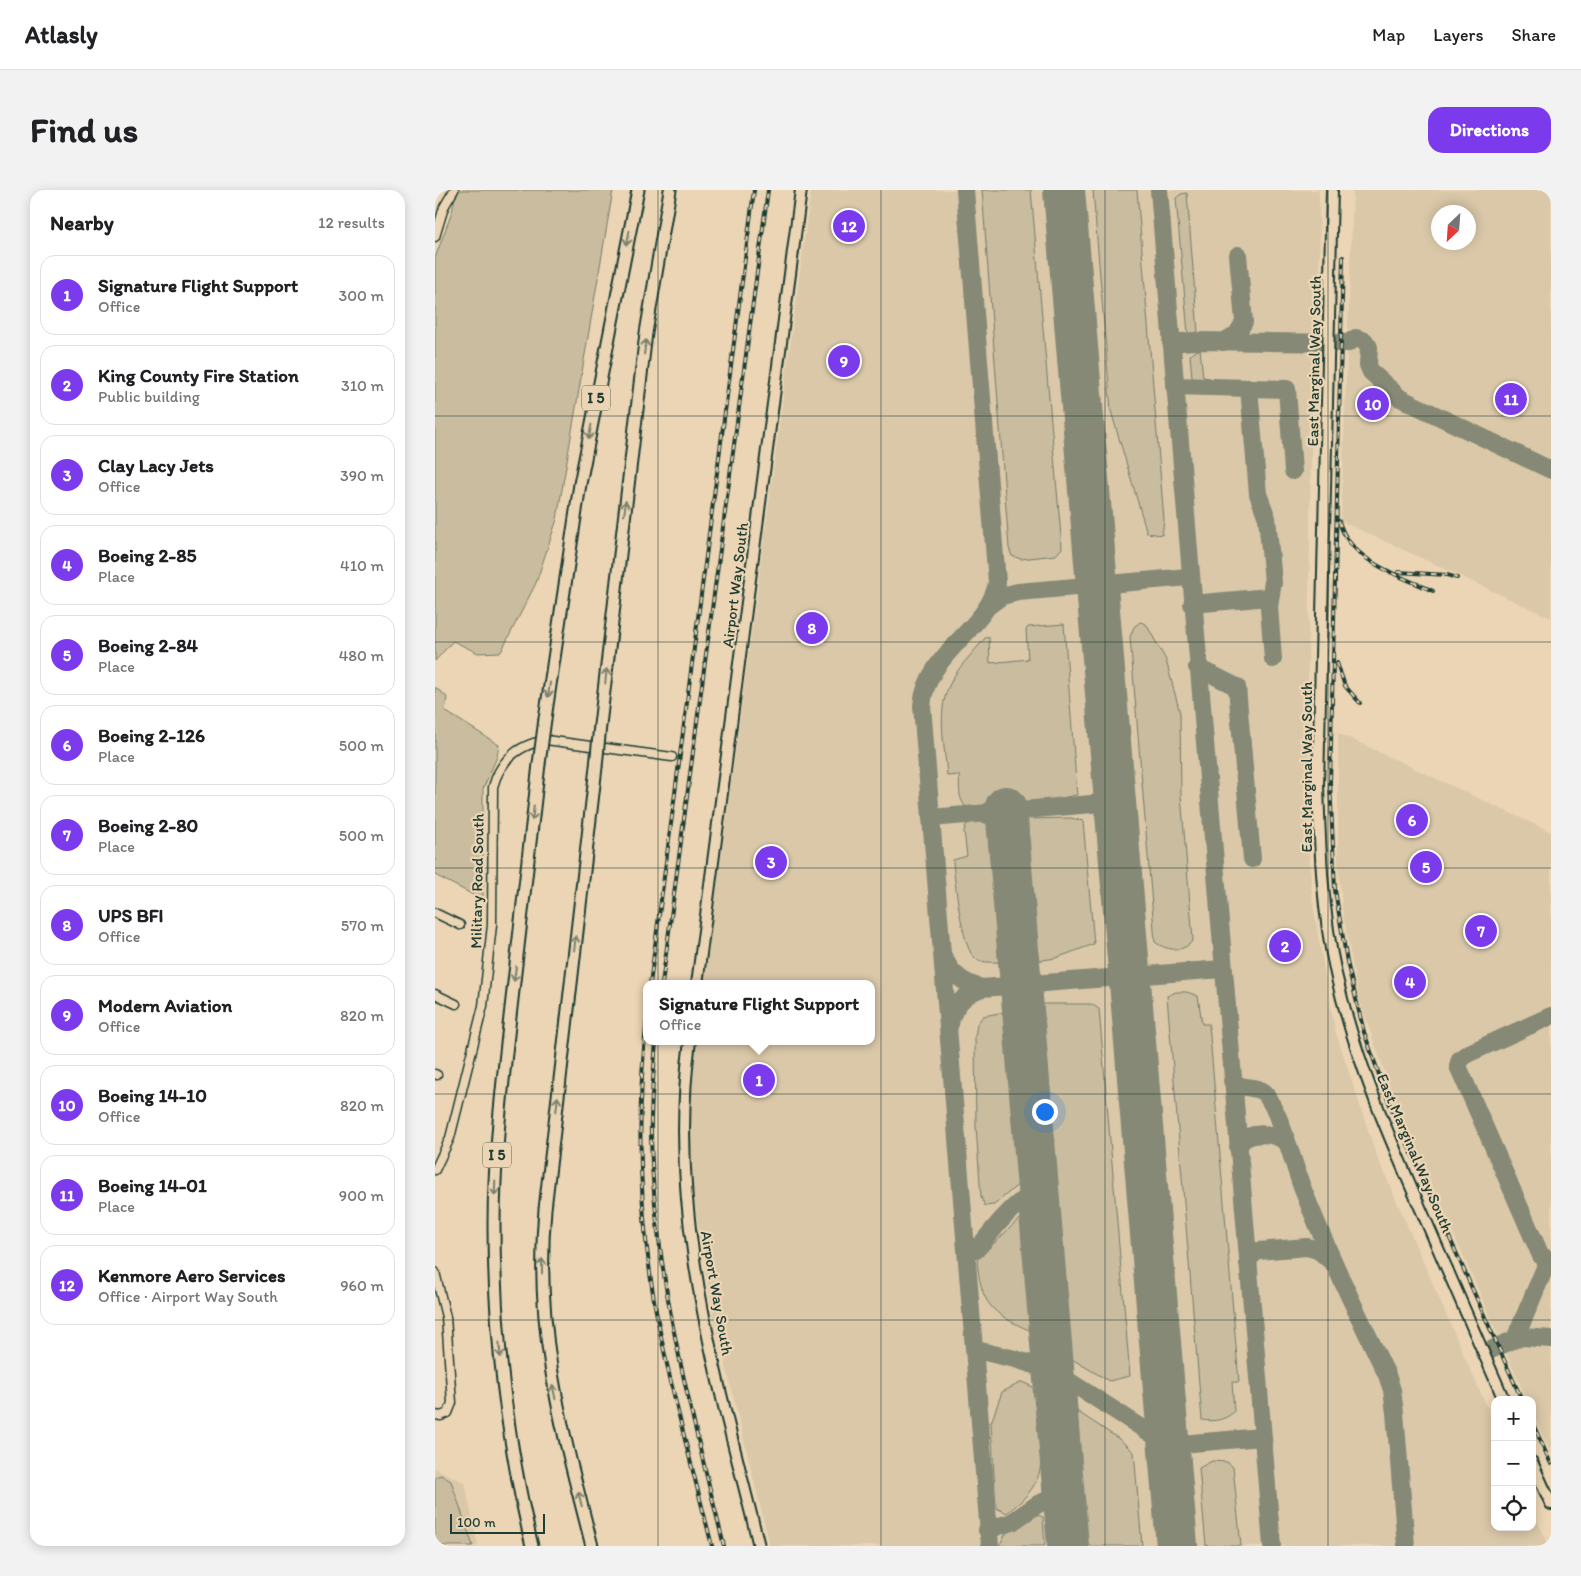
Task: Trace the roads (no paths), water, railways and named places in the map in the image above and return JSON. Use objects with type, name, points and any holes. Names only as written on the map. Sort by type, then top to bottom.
[{"type":"highway","name":"I 5","points":[[532,1546],[514,1460],[504,1394],[497,1314],[494,1224],[499,1124],[545,719],[580,484],[638,190]]},
{"type":"highway","points":[[592,1546],[552,1382],[544,1314],[542,1267],[545,1209],[646,333],[670,190]]},
{"type":"main road","name":"Airport Way South","points":[[698,980],[801,190]]},
{"type":"main road","name":"East Marginal Way South","points":[[1332,190],[1318,785],[1320,855],[1326,917],[1336,973],[1361,1061],[1405,1173],[1502,1396]]},
{"type":"main road","name":"Airport Way South","points":[[689,1045],[684,1088],[683,1125],[687,1203],[693,1256],[709,1343],[759,1546]]},
{"type":"main road","points":[[1536,1471],[1551,1504]]},
{"type":"street","points":[[435,237],[444,207],[452,191]]},
{"type":"street","name":"Military Road South","points":[[435,1170],[439,1155],[450,1138],[479,1028],[489,970],[492,925],[492,803],[493,787],[498,771],[505,760],[517,750],[546,740],[672,757]]},
{"type":"street","points":[[436,916],[460,925]]},
{"type":"street","points":[[435,994],[456,1004]]},
{"type":"street","points":[[435,1272],[449,1343],[453,1403],[445,1415],[435,1414]]},
{"type":"railway","points":[[651,980],[754,190]]},
{"type":"railway","points":[[663,980],[768,190]]},
{"type":"railway","points":[[1343,257],[1330,782],[1335,890],[1347,962],[1364,1032],[1388,1100],[1520,1396]]},
{"type":"railway","points":[[1339,521],[1345,535],[1365,557],[1391,573],[1433,591]]},
{"type":"railway","points":[[1398,572],[1447,575],[1457,578]]},
{"type":"railway","points":[[1337,663],[1345,686],[1360,703]]},
{"type":"railway","points":[[645,1045],[640,1126],[645,1234],[655,1306],[667,1366],[712,1546]]},
{"type":"railway","points":[[656,1045],[651,1136],[659,1240],[676,1343],[724,1546]]},
{"type":"railway","points":[[1536,1431],[1551,1464]]},
{"type":"place","name":"Kenmore Aero Services","points":[[849,226]]},
{"type":"place","name":"Modern Aviation","points":[[844,361]]},
{"type":"place","name":"Boeing 14-01","points":[[1511,399]]},
{"type":"place","name":"Boeing 14-10","points":[[1373,404]]},
{"type":"place","name":"UPS BFI","points":[[812,628]]},
{"type":"place","name":"Boeing 2-126","points":[[1412,820]]},
{"type":"place","name":"Clay Lacy Jets","points":[[771,862]]},
{"type":"place","name":"Boeing 2-84","points":[[1426,867]]},
{"type":"place","name":"Boeing 2-80","points":[[1481,931]]},
{"type":"place","name":"King County Fire Station","points":[[1285,946]]},
{"type":"place","name":"Boeing 2-85","points":[[1410,982]]},
{"type":"place","name":"Signature Flight Support","points":[[759,1080]]}]
